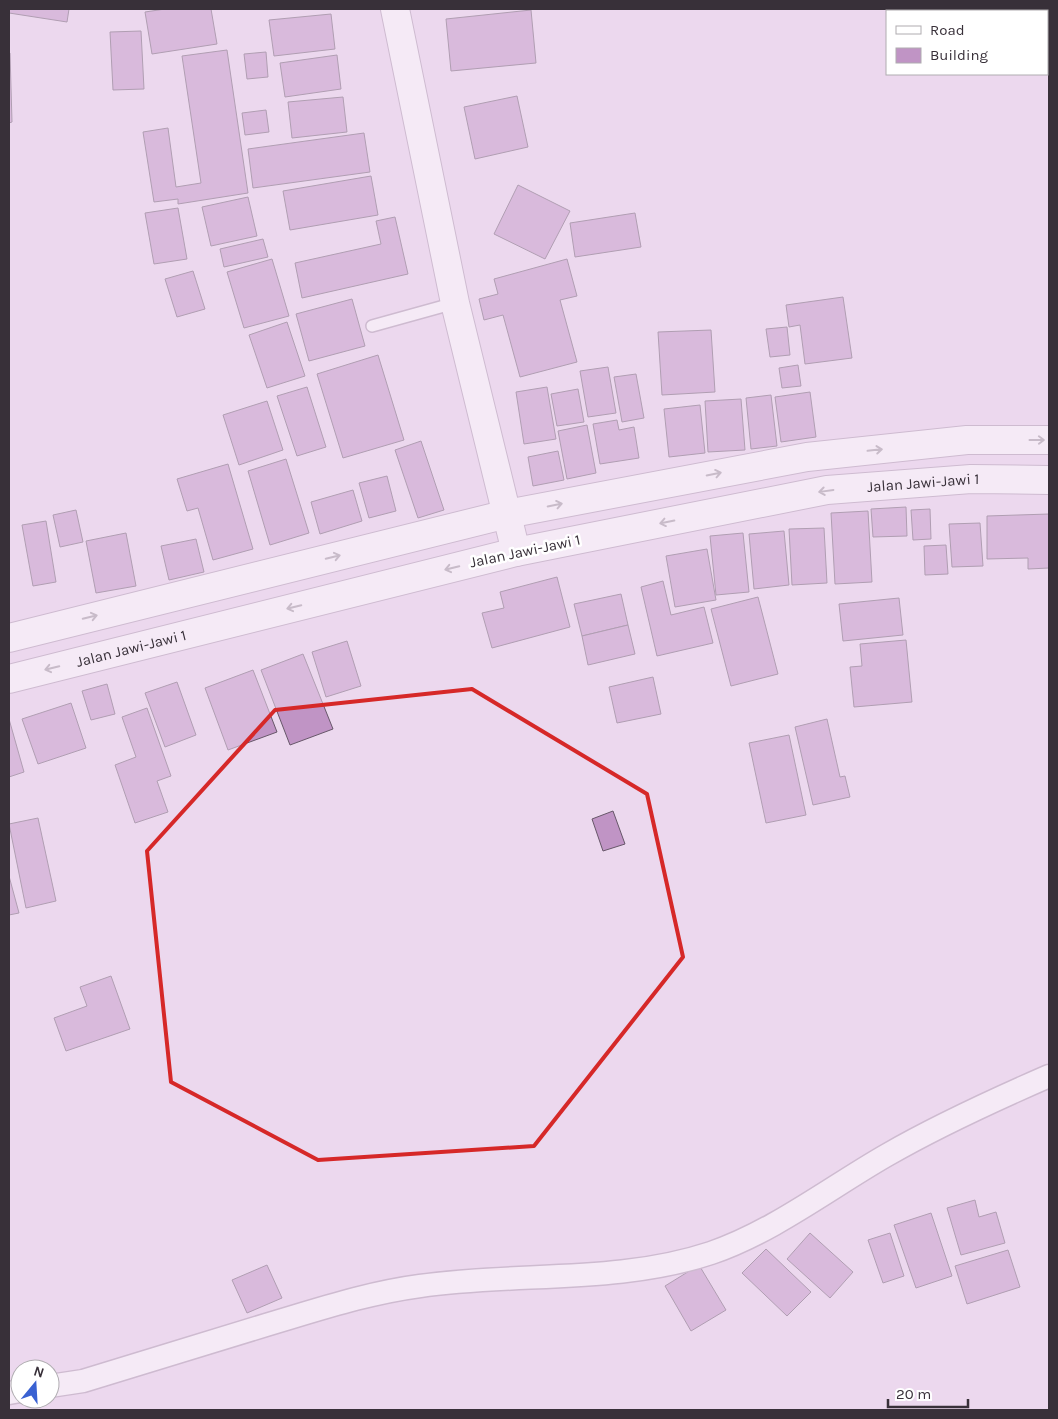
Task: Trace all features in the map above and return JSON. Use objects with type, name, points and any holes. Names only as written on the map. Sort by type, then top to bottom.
[{"type":"main road","points":[[395,9],[455,303],[516,552]]},
{"type":"main road","points":[[9,638],[507,514],[806,457],[967,440],[1049,440]]},
{"type":"main road","name":"Jalan Jawi-Jawi 1","points":[[9,679],[516,552],[827,490],[971,479],[1049,480]]},
{"type":"street","points":[[60,1384],[83,1381],[350,1299],[420,1286],[508,1278],[599,1274],[660,1267],[713,1252],[764,1229],[888,1155],[944,1125],[1049,1076]]},
{"type":"lane","points":[[372,326],[455,303]]},
{"type":"highlighted area","points":[[472,689],[647,794],[683,957],[534,1146],[318,1160],[171,1082],[147,851],[275,710]]},
{"type":"building","points":[[9,9],[69,9],[67,22],[9,13]]},
{"type":"building","points":[[165,9],[211,9],[217,44],[152,54],[145,12]]},
{"type":"building","points":[[531,10],[536,63],[451,71],[446,19]]},
{"type":"building","points":[[331,14],[335,49],[274,56],[269,20]]},
{"type":"building","points":[[141,31],[144,89],[113,90],[110,32]]},
{"type":"building","points":[[227,50],[248,193],[178,204],[178,199],[154,202],[143,132],[168,128],[176,187],[201,183],[182,56]]},
{"type":"building","points":[[266,52],[268,77],[247,79],[244,54]]},
{"type":"building","points":[[9,53],[12,122],[9,123]]},
{"type":"building","points":[[337,55],[341,89],[285,97],[280,63]]},
{"type":"building","points":[[517,96],[528,147],[475,159],[464,107]]},
{"type":"building","points":[[343,97],[347,132],[292,138],[288,102]]},
{"type":"building","points":[[266,110],[269,132],[245,135],[242,113]]},
{"type":"building","points":[[364,133],[370,172],[253,188],[248,149]]},
{"type":"building","points":[[371,176],[378,215],[290,230],[283,191]]},
{"type":"building","points":[[518,185],[570,211],[545,259],[494,234]]},
{"type":"building","points":[[248,197],[257,236],[211,246],[202,207]]},
{"type":"building","points":[[178,208],[187,259],[154,264],[145,213]]},
{"type":"building","points":[[635,213],[641,247],[575,257],[570,223]]},
{"type":"building","points":[[395,217],[408,274],[302,298],[295,263],[381,244],[376,221]]},
{"type":"building","points":[[263,239],[268,257],[224,267],[220,249]]},
{"type":"building","points":[[272,259],[289,316],[244,328],[227,272]]},
{"type":"building","points":[[567,259],[577,296],[560,300],[577,362],[520,377],[503,315],[484,320],[479,299],[498,294],[494,279]]},
{"type":"building","points":[[193,271],[205,309],[177,317],[165,279]]},
{"type":"building","points":[[843,297],[852,358],[805,364],[800,325],[789,327],[786,305]]},
{"type":"building","points":[[352,299],[365,346],[309,361],[296,314]]},
{"type":"building","points":[[287,322],[305,376],[267,388],[249,335]]},
{"type":"building","points":[[787,327],[790,355],[770,357],[766,329]]},
{"type":"building","points":[[711,330],[715,392],[662,395],[658,332]]},
{"type":"building","points":[[378,355],[404,440],[343,458],[317,374]]},
{"type":"building","points":[[798,365],[801,386],[782,388],[779,368]]},
{"type":"building","points":[[608,367],[616,413],[588,417],[580,371]]},
{"type":"building","points":[[636,374],[644,418],[622,422],[614,377]]},
{"type":"building","points":[[307,387],[326,447],[297,456],[277,396]]},
{"type":"building","points":[[547,387],[556,439],[524,444],[516,392]]},
{"type":"building","points":[[578,389],[584,422],[557,426],[551,394]]},
{"type":"building","points":[[810,392],[816,437],[781,442],[775,397]]},
{"type":"building","points":[[771,395],[777,446],[751,449],[746,398]]},
{"type":"building","points":[[741,399],[745,450],[708,452],[705,401]]},
{"type":"building","points":[[267,401],[283,450],[239,465],[223,415]]},
{"type":"building","points":[[700,405],[705,453],[669,457],[664,409]]},
{"type":"building","points":[[617,420],[619,430],[634,427],[639,458],[600,464],[593,424]]},
{"type":"building","points":[[587,425],[596,473],[567,479],[558,431]]},
{"type":"building","points":[[421,441],[444,510],[418,518],[395,450]]},
{"type":"building","points":[[558,451],[564,480],[533,486],[528,457]]},
{"type":"building","points":[[286,459],[309,533],[270,545],[248,471]]},
{"type":"building","points":[[228,464],[253,549],[213,560],[198,508],[187,511],[177,479]]},
{"type":"building","points":[[387,476],[396,511],[369,518],[359,483]]},
{"type":"building","points":[[353,490],[362,521],[320,534],[311,502]]},
{"type":"building","points":[[906,507],[907,536],[873,537],[871,509]]},
{"type":"building","points":[[930,509],[931,539],[913,540],[911,510]]},
{"type":"building","points":[[76,510],[83,542],[60,547],[53,515]]},
{"type":"building","points":[[868,511],[872,582],[835,584],[831,513]]},
{"type":"building","points":[[1049,514],[1049,568],[1028,569],[1028,558],[987,559],[987,516]]},
{"type":"building","points":[[46,521],[56,582],[33,586],[22,525]]},
{"type":"building","points":[[980,523],[983,566],[952,567],[949,524]]},
{"type":"building","points":[[824,528],[827,583],[792,585],[789,529]]},
{"type":"building","points":[[784,531],[789,585],[754,589],[749,534]]},
{"type":"building","points":[[126,533],[136,586],[96,593],[86,541]]},
{"type":"building","points":[[743,533],[749,592],[716,595],[710,536]]},
{"type":"building","points":[[196,539],[204,572],[169,580],[161,546]]},
{"type":"building","points":[[946,545],[948,574],[925,575],[924,546]]},
{"type":"building","points":[[707,549],[716,600],[675,607],[666,556]]},
{"type":"building","points":[[557,577],[570,627],[492,648],[482,613],[504,608],[500,592]]},
{"type":"building","points":[[663,581],[671,615],[704,607],[713,643],[657,656],[641,587]]},
{"type":"building","points":[[621,594],[628,625],[582,636],[574,604]]},
{"type":"building","points":[[758,597],[778,674],[731,686],[711,609]]},
{"type":"building","points":[[899,598],[903,635],[843,641],[839,604]]},
{"type":"building","points":[[628,625],[635,654],[588,665],[582,636]]},
{"type":"building","points":[[906,640],[912,702],[854,707],[850,667],[862,666],[860,644]]},
{"type":"building","points":[[347,641],[361,686],[326,697],[312,652]]},
{"type":"building","points":[[303,654],[333,729],[290,745],[261,670]]},
{"type":"building","points":[[253,670],[277,732],[228,750],[205,688]]},
{"type":"building","points":[[653,677],[661,714],[617,723],[609,687]]},
{"type":"building","points":[[177,682],[196,735],[165,747],[145,693]]},
{"type":"building","points":[[107,684],[115,714],[91,720],[82,691]]},
{"type":"building","points":[[71,703],[86,748],[38,764],[22,719]]},
{"type":"building","points":[[147,708],[171,776],[157,781],[168,812],[135,823],[115,765],[136,757],[122,717]]},
{"type":"building","points":[[9,719],[24,772],[9,777]]},
{"type":"building","points":[[827,719],[840,777],[845,776],[850,797],[813,805],[795,727]]},
{"type":"building","points":[[789,735],[806,815],[766,823],[749,743]]},
{"type":"building","points":[[613,811],[625,844],[603,851],[592,819]]},
{"type":"building","points":[[38,818],[56,901],[26,908],[9,824]]},
{"type":"building","points":[[9,876],[19,913],[9,915]]},
{"type":"building","points":[[111,976],[130,1029],[66,1051],[54,1018],[87,1006],[80,987]]},
{"type":"building","points":[[975,1200],[979,1217],[996,1212],[1005,1243],[961,1255],[947,1208]]},
{"type":"building","points":[[931,1213],[952,1276],[916,1288],[894,1225]]},
{"type":"building","points":[[810,1233],[853,1272],[830,1298],[787,1259]]},
{"type":"building","points":[[890,1233],[904,1276],[883,1283],[868,1240]]},
{"type":"building","points":[[766,1249],[811,1292],[787,1316],[742,1273]]},
{"type":"building","points":[[1008,1250],[1020,1287],[967,1304],[955,1266]]},
{"type":"building","points":[[267,1265],[282,1298],[247,1313],[232,1280]]},
{"type":"building","points":[[699,1265],[726,1310],[691,1331],[665,1286]]}]
